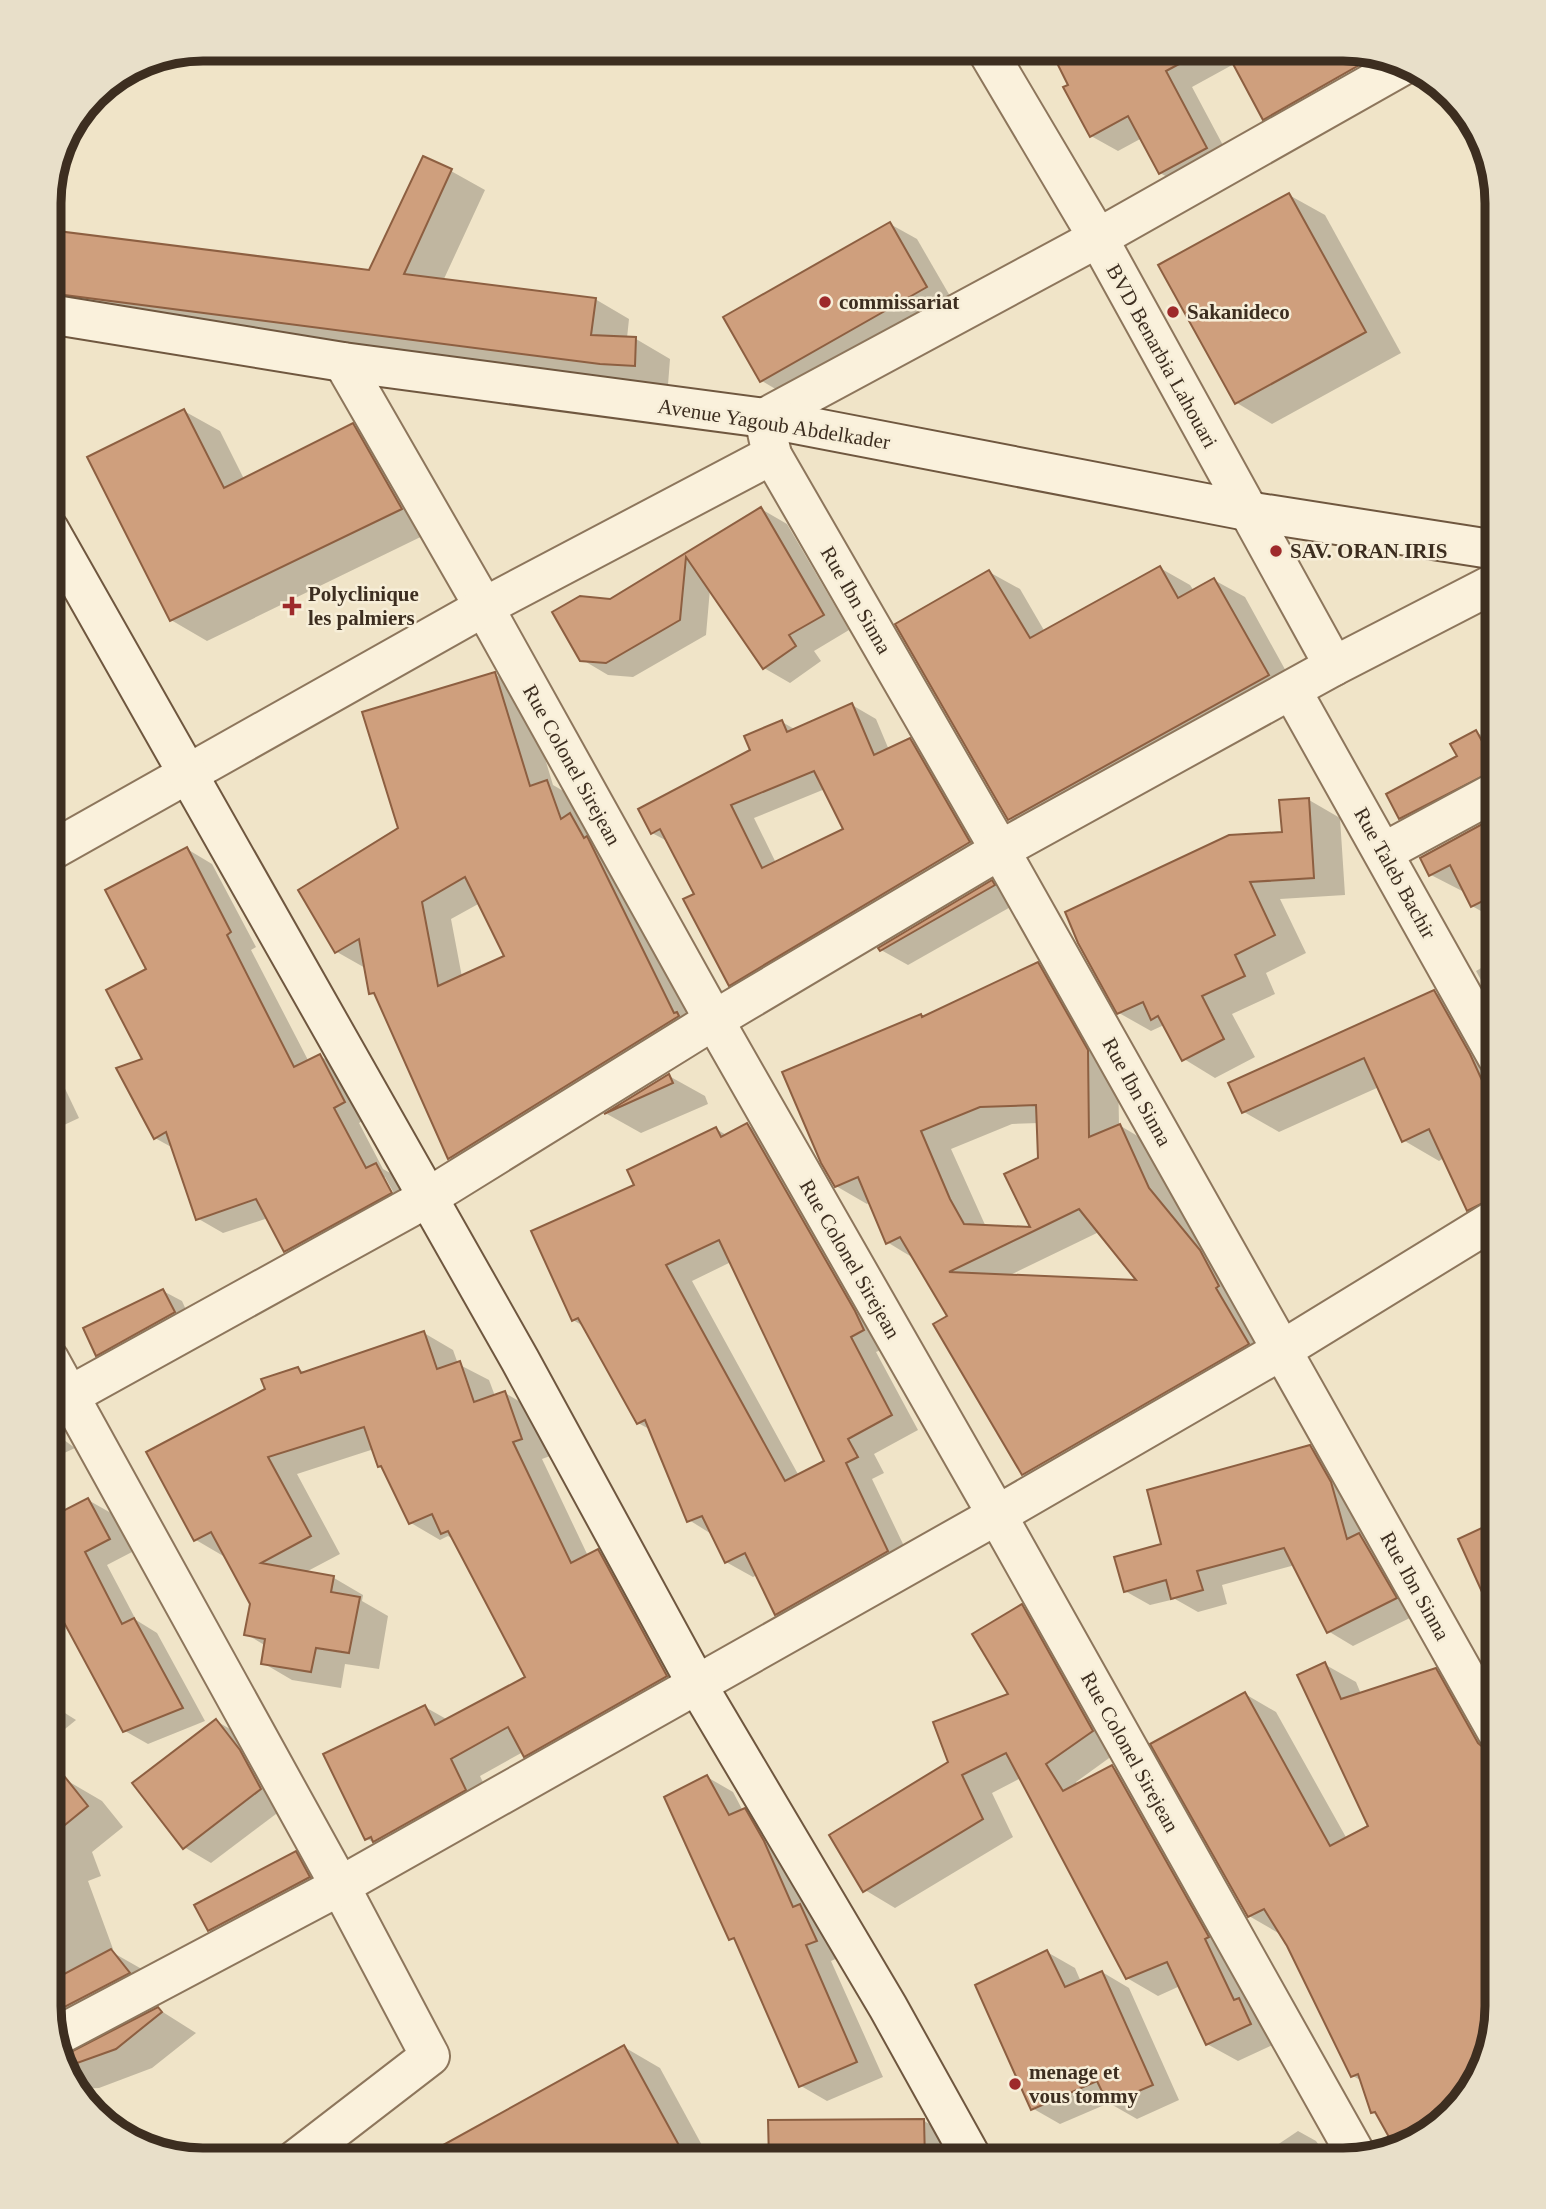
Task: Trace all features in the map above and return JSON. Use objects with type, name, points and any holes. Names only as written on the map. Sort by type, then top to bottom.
[{"type":"street","name":"BVD Benarbia Lahouari","points":[[994,62],[1098,238],[1334,666]]},
{"type":"street","points":[[62,845],[484,607],[1098,238],[1394,71]]},
{"type":"street","name":"Avenue Yagoub Abdelkader","points":[[62,316],[343,362],[768,437],[1485,548]]},
{"type":"street","name":"Rue Colonel Sirejean","points":[[343,362],[484,607],[713,1020],[997,1515],[1352,2147]]},
{"type":"street","name":"Rue Ibn Sinna","points":[[768,437],[1485,1711]]},
{"type":"street","points":[[62,551],[527,1372],[696,1683],[888,2007],[966,2148]]},
{"type":"street","points":[[61,1400],[427,1198],[713,1020],[1000,850],[1334,666],[1485,588]]},
{"type":"street","name":"Rue Taleb Bachir","points":[[1292,691],[1384,852],[1482,996]]},
{"type":"street","points":[[1384,852],[1485,797]]},
{"type":"street","points":[[64,2032],[340,1886],[997,1515],[1282,1350],[1485,1225]]},
{"type":"street","points":[[61,1405],[340,1886],[430,2056],[312,2147]]},
{"type":"building","points":[[1056,62],[1183,62],[1166,71],[1207,148],[1159,174],[1128,116],[1090,137],[1063,87],[1068,85]]},
{"type":"building","points":[[1232,62],[1364,63],[1263,120]]},
{"type":"building","points":[[423,156],[452,169],[404,274],[596,298],[591,335],[636,337],[635,366],[600,364],[62,295],[62,232],[369,270]]},
{"type":"building","points":[[1289,193],[1366,332],[1235,404],[1158,265]]},
{"type":"building","name":"commissariat","points":[[890,222],[927,287],[760,382],[723,317]]},
{"type":"building","points":[[184,409],[224,488],[353,423],[402,509],[170,621],[87,457]]},
{"type":"building","points":[[761,507],[824,615],[789,635],[796,646],[763,669],[686,557],[680,620],[606,663],[580,661],[552,612],[580,596],[610,599]]},
{"type":"building","points":[[1160,566],[1178,598],[1214,578],[1269,675],[1008,820],[895,624],[989,570],[1030,638]]},
{"type":"building","points":[[495,672],[530,786],[547,780],[561,819],[570,813],[584,838],[587,836],[674,1013],[677,1012],[679,1016],[448,1159],[374,993],[369,994],[359,939],[335,953],[298,890],[398,828],[362,712]],"holes":[[[465,877],[504,956],[438,986],[422,902]]]},
{"type":"building","points":[[852,703],[874,755],[910,738],[970,842],[729,986],[683,899],[694,894],[660,829],[651,834],[638,809],[750,750],[744,736],[782,720],[787,732]],"holes":[[[814,771],[843,829],[762,868],[731,805]]]},
{"type":"building","points":[[1476,730],[1485,747],[1485,775],[1399,819],[1386,794],[1457,756],[1450,744]]},
{"type":"building","points":[[1309,798],[1314,878],[1250,882],[1275,935],[1235,955],[1245,976],[1202,996],[1224,1039],[1182,1061],[1158,1016],[1151,1020],[1143,1002],[1117,1014],[1078,943],[1065,912],[1229,835],[1282,832],[1279,800]]},
{"type":"building","points":[[1485,823],[1485,900],[1471,907],[1450,865],[1429,876],[1420,858]]},
{"type":"building","points":[[187,847],[231,932],[227,935],[294,1067],[320,1054],[345,1102],[334,1108],[366,1168],[376,1163],[392,1193],[284,1252],[256,1199],[196,1220],[166,1132],[154,1139],[116,1068],[142,1059],[106,990],[146,969],[105,890]]},
{"type":"building","points":[[992,880],[995,885],[880,951],[878,948]]},
{"type":"building","points":[[1038,962],[1088,1050],[1089,1137],[1120,1124],[1149,1188],[1200,1250],[1219,1286],[1216,1288],[1249,1344],[1022,1475],[933,1324],[947,1316],[900,1237],[886,1244],[858,1177],[835,1187],[821,1163],[782,1072],[921,1014],[922,1017]],"holes":[[[1036,1105],[1038,1158],[1004,1174],[1030,1227],[964,1224],[950,1199],[921,1131],[980,1107]],[[1079,1209],[1136,1280],[949,1272],[1040,1228]]]},
{"type":"building","points":[[1434,990],[1485,1087],[1485,1202],[1467,1211],[1429,1129],[1402,1142],[1364,1058],[1242,1113],[1228,1083]]},
{"type":"building","points":[[669,1074],[673,1083],[604,1114]]},
{"type":"building","points":[[747,1123],[855,1311],[864,1330],[851,1337],[892,1415],[848,1439],[858,1457],[846,1463],[888,1551],[775,1615],[745,1553],[725,1563],[702,1516],[687,1522],[645,1420],[637,1424],[578,1318],[572,1321],[531,1231],[634,1185],[627,1170],[716,1127],[721,1137]],"holes":[[[719,1240],[824,1461],[785,1481],[666,1265]]]},
{"type":"building","points":[[163,1289],[175,1312],[96,1356],[83,1328]]},
{"type":"building","points":[[424,1331],[437,1369],[460,1361],[474,1402],[505,1391],[522,1439],[513,1442],[571,1563],[598,1549],[667,1676],[524,1757],[508,1727],[451,1759],[466,1790],[373,1842],[371,1837],[365,1840],[323,1754],[425,1705],[435,1725],[525,1677],[448,1531],[441,1534],[432,1514],[409,1524],[381,1466],[378,1467],[364,1427],[268,1457],[311,1536],[261,1563],[334,1576],[331,1592],[360,1597],[349,1653],[316,1648],[311,1672],[261,1664],[265,1639],[244,1635],[250,1604],[211,1532],[194,1541],[146,1452],[265,1389],[261,1379],[298,1367],[301,1373]]},
{"type":"building","points":[[1310,1445],[1331,1482],[1347,1539],[1359,1533],[1397,1598],[1327,1633],[1284,1548],[1197,1571],[1203,1590],[1171,1599],[1166,1580],[1124,1592],[1114,1557],[1161,1544],[1147,1490]]},
{"type":"building","points":[[88,1498],[110,1539],[85,1552],[122,1624],[134,1618],[183,1708],[123,1732],[61,1617],[61,1512]]},
{"type":"building","points":[[1485,1527],[1485,1599],[1458,1539]]},
{"type":"building","points":[[1022,1604],[1093,1731],[1046,1764],[1063,1791],[1112,1765],[1209,1937],[1205,1939],[1234,2000],[1239,1998],[1251,2024],[1206,2045],[1167,1962],[1126,1979],[1006,1753],[962,1775],[983,1819],[863,1892],[829,1835],[948,1762],[933,1722],[1008,1694],[972,1634]]},
{"type":"building","points":[[1325,1662],[1341,1699],[1436,1668],[1478,1743],[1485,1749],[1485,2005],[1480,2042],[1466,2077],[1443,2106],[1414,2129],[1390,2139],[1375,2112],[1371,2113],[1358,2074],[1351,2077],[1287,1946],[1264,1909],[1248,1917],[1150,1744],[1245,1692],[1330,1846],[1368,1826],[1297,1675]]},
{"type":"building","points":[[216,1719],[240,1750],[261,1789],[183,1849],[132,1783]]},
{"type":"building","points":[[61,1772],[88,1806],[61,1828]]},
{"type":"building","points":[[707,1775],[729,1815],[745,1808],[764,1841],[793,1907],[800,1904],[817,1941],[806,1945],[857,2062],[799,2087],[734,1938],[729,1940],[664,1797]]},
{"type":"building","points":[[296,1851],[310,1877],[208,1931],[194,1905]]},
{"type":"building","points":[[111,1949],[130,1973],[61,2009],[61,1976]]},
{"type":"building","points":[[1047,1950],[1065,1987],[1102,1971],[1153,2085],[1108,2104],[1097,2081],[1031,2110],[975,1985]]},
{"type":"building","points":[[158,2007],[162,2012],[116,2049],[74,2064],[70,2053]]},
{"type":"building","points":[[624,2045],[680,2147],[439,2147]]},
{"type":"building","points":[[924,2119],[925,2148],[769,2148],[768,2120]]},
{"type":"place","name":"commissariat","points":[[825,302]]},
{"type":"place","name":"Sakanideco","points":[[1173,312]]},
{"type":"place","name":"SAV. ORAN IRIS","points":[[1276,551]]},
{"type":"place","name":"Polyclinique les palmiers","points":[[292,606]]},
{"type":"place","name":"menage et vous tommy","points":[[1015,2084]]}]
